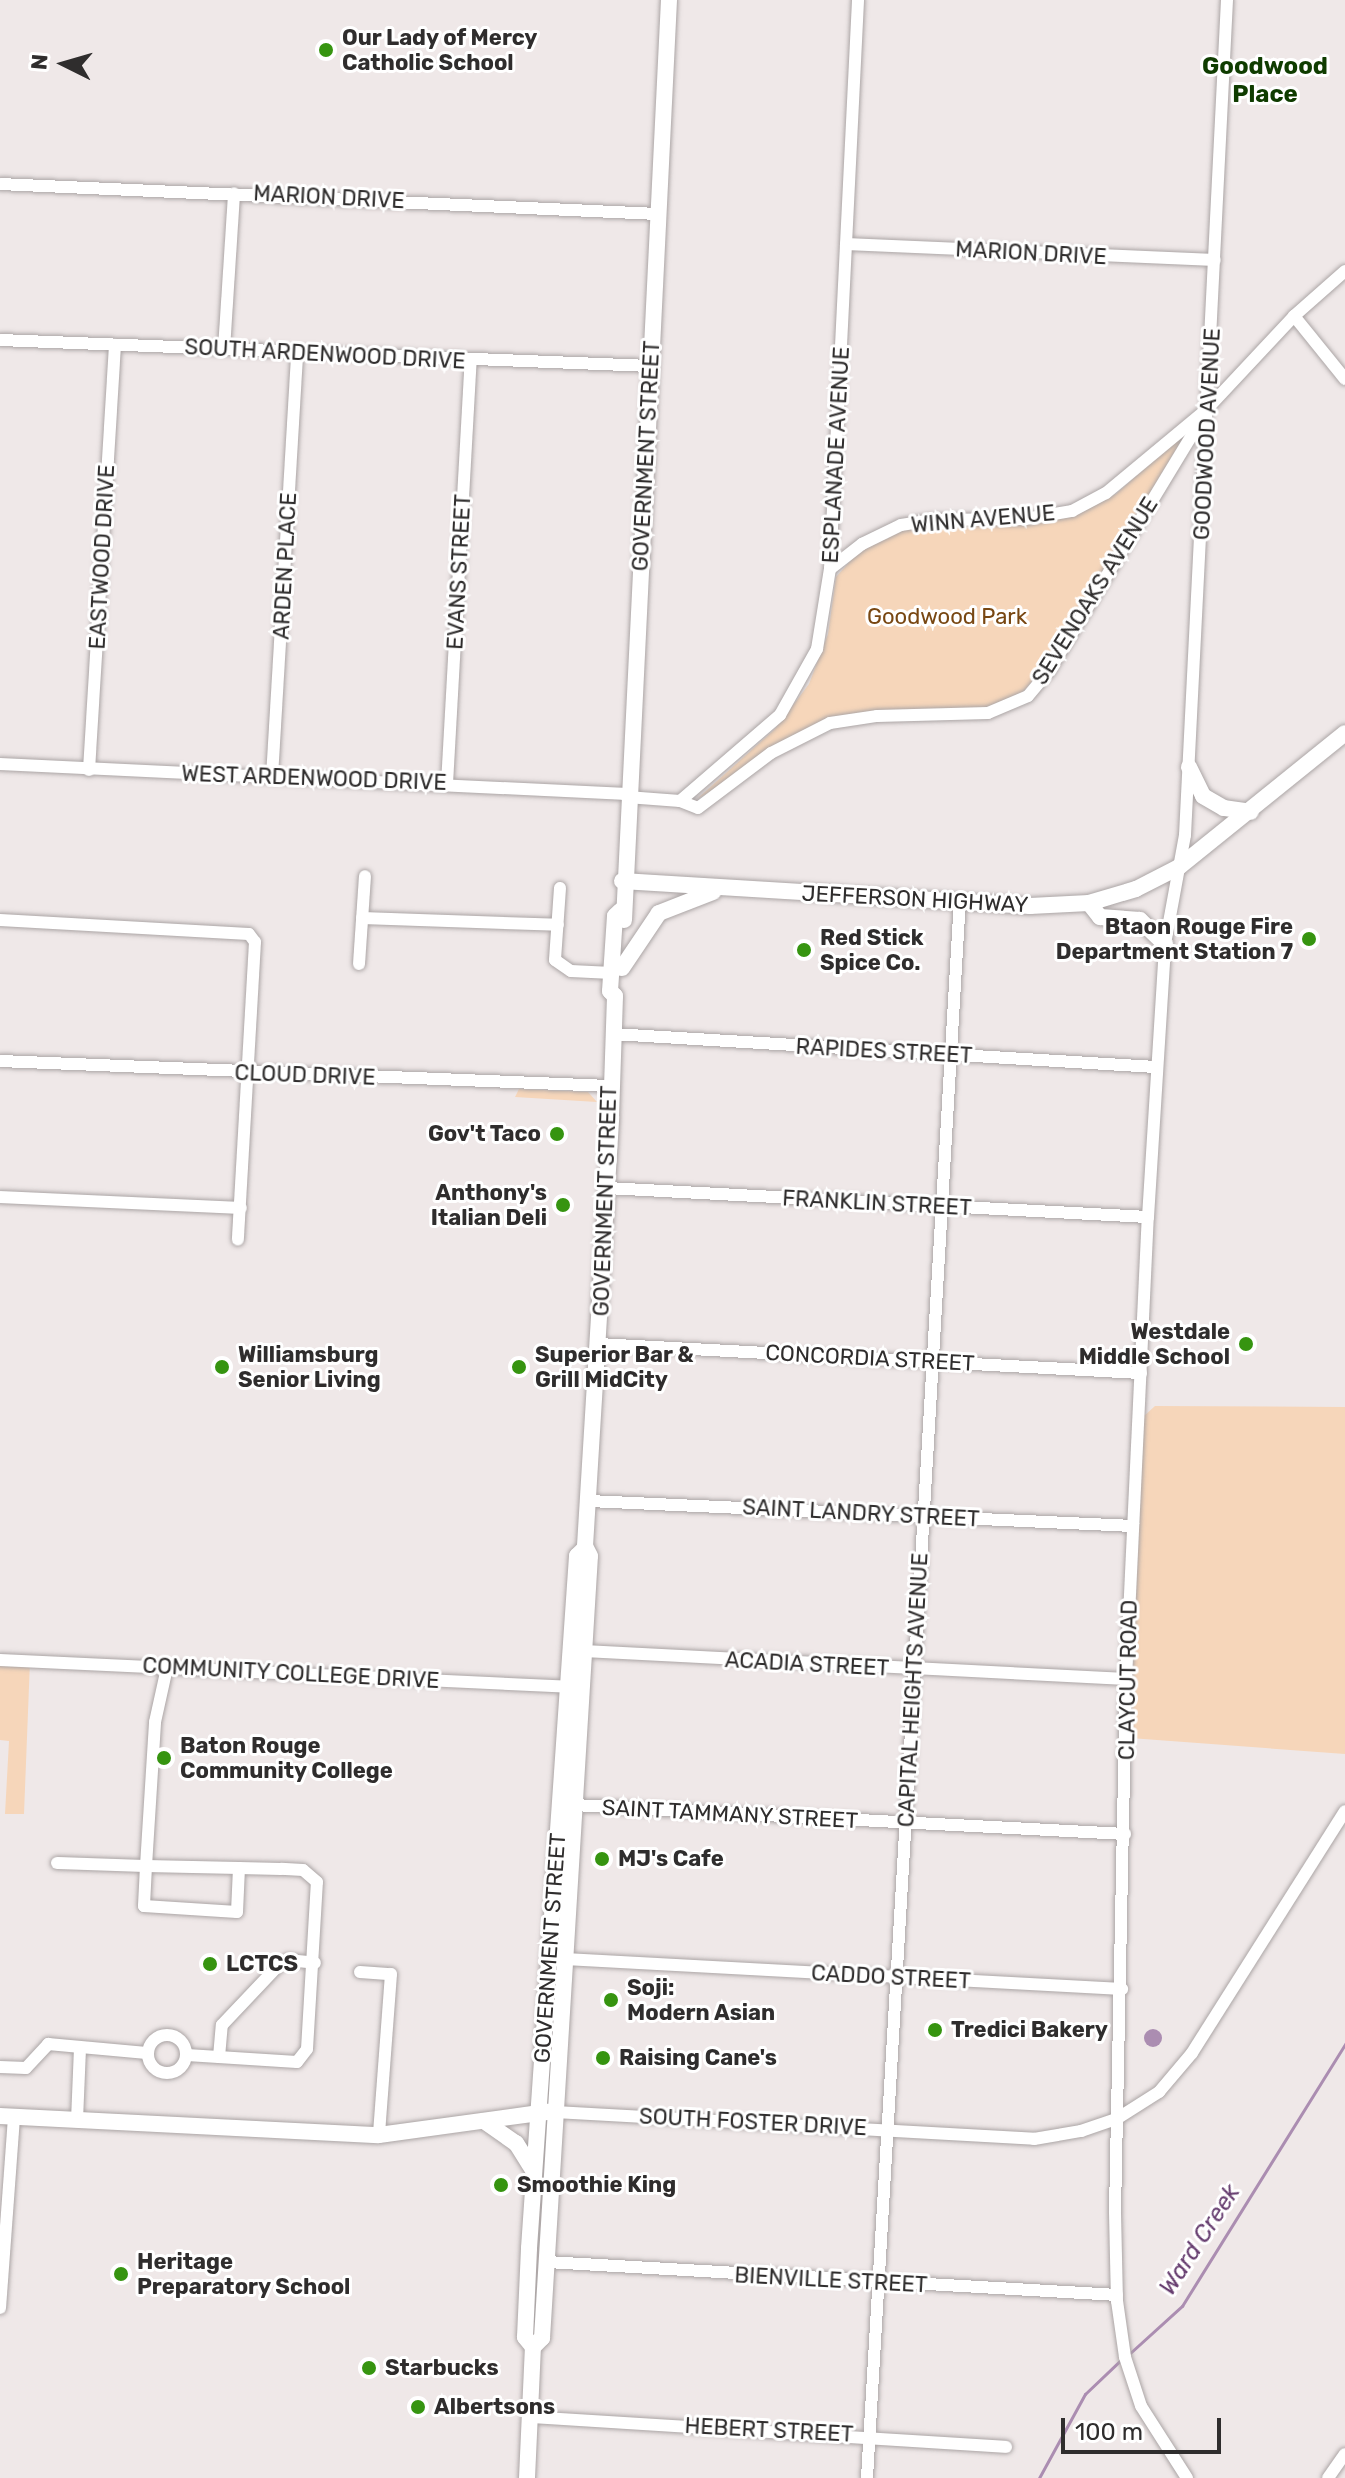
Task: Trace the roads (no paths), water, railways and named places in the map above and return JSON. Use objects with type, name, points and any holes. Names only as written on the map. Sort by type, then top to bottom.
[{"type":"main road","name":"GOVERNMENT STREET","points":[[527,2478],[533,2347],[525,2337],[534,2173],[547,2112],[565,1959],[574,1805],[574,1604],[577,1556],[584,1549],[589,1501],[669,0]]},
{"type":"main road","name":"JEFFERSON HIGHWAY","points":[[622,881],[960,901],[1089,903],[1136,889],[1179,867],[1251,812],[1345,733]]},
{"type":"main road","points":[[1189,767],[1203,796],[1224,808],[1251,812]]},
{"type":"main road","points":[[617,970],[659,913],[687,899],[711,896],[717,888]]},
{"type":"main road","points":[[1089,903],[1100,917],[1140,920],[1165,944]]},
{"type":"main road","name":"GOVERNMENT STREET","points":[[533,2347],[542,2338],[547,2262],[547,2112],[575,1687],[584,1651],[590,1556],[584,1549]]},
{"type":"main road","points":[[574,1604],[576,1643],[584,1651]]},
{"type":"main road","name":"SOUTH FOSTER DRIVE","points":[[7,2116],[379,2135],[547,2112]]},
{"type":"main road","points":[[484,2121],[516,2143],[534,2173]]},
{"type":"street","name":"ESPLANADE AVENUE","points":[[680,801],[780,715],[793,697],[817,649],[830,569],[858,0]]},
{"type":"street","name":"GOODWOOD AVENUE","points":[[1179,867],[1189,767],[1227,0]]},
{"type":"street","name":"MARION DRIVE","points":[[0,184],[659,214]]},
{"type":"street","points":[[224,349],[234,193]]},
{"type":"street","name":"MARION DRIVE","points":[[846,244],[1215,260]]},
{"type":"street","name":"SEVENOAKS AVENUE","points":[[680,801],[698,808],[771,753],[830,723],[877,716],[988,713],[1028,696],[1049,671],[1208,408],[1294,316],[1345,271]]},
{"type":"street","points":[[1294,316],[1345,379]]},
{"type":"street","name":"SOUTH ARDENWOOD DRIVE","points":[[0,340],[650,366]]},
{"type":"street","name":"EASTWOOD DRIVE","points":[[89,770],[115,345]]},
{"type":"street","name":"ARDEN PLACE","points":[[272,777],[297,354]]},
{"type":"street","name":"EVANS STREET","points":[[447,784],[471,360]]},
{"type":"street","name":"WINN AVENUE","points":[[830,569],[862,544],[901,525],[932,520],[1025,519],[1072,511],[1106,493],[1208,408]]},
{"type":"street","name":"WEST ARDENWOOD DRIVE","points":[[0,764],[447,784],[627,796]]},
{"type":"street","points":[[627,796],[680,801]]},
{"type":"street","name":"CLAYCUT ROAD","points":[[1179,867],[1165,944],[1156,1067],[1126,1679],[1117,2295],[1120,2332],[1132,2380],[1159,2439],[1187,2478]]},
{"type":"street","points":[[359,964],[365,876]]},
{"type":"street","points":[[560,888],[555,960],[571,971],[617,970]]},
{"type":"street","name":"CAPITAL HEIGHTS AVENUE","points":[[867,2478],[960,901]]},
{"type":"street","points":[[362,918],[558,925]]},
{"type":"street","points":[[0,920],[249,934],[255,942],[238,1240]]},
{"type":"street","name":"RAPIDES STREET","points":[[613,1034],[1156,1067]]},
{"type":"street","name":"CLOUD DRIVE","points":[[0,1061],[610,1086]]},
{"type":"street","name":"FRANKLIN STREET","points":[[607,1188],[1148,1217]]},
{"type":"street","points":[[0,1197],[241,1208]]},
{"type":"street","name":"CONCORDIA STREET","points":[[598,1344],[1141,1373]]},
{"type":"street","name":"SAINT LANDRY STREET","points":[[589,1501],[1133,1526]]},
{"type":"street","name":"ACADIA STREET","points":[[584,1651],[1126,1679]]},
{"type":"street","name":"COMMUNITY COLLEGE DRIVE","points":[[0,1660],[575,1687]]},
{"type":"street","points":[[167,1668],[155,1722],[144,1906],[237,1912],[239,1868]]},
{"type":"street","name":"SAINT TAMMANY STREET","points":[[574,1805],[1125,1834]]},
{"type":"street","name":"SOUTH FOSTER DRIVE","points":[[547,2112],[1034,2139],[1081,2131],[1118,2118],[1159,2092],[1192,2053],[1345,1811]]},
{"type":"street","points":[[57,1863],[303,1870],[317,1882],[315,1963],[307,2049],[297,2062],[187,2055]]},
{"type":"street","name":"CADDO STREET","points":[[565,1959],[1122,1989]]},
{"type":"street","points":[[219,2057],[222,2025],[278,1966],[288,1960],[315,1963]]},
{"type":"street","points":[[360,1972],[391,1974],[379,2135]]},
{"type":"street","points":[[147,2053],[161,2035],[172,2035],[184,2043],[187,2055]]},
{"type":"street","points":[[0,2067],[26,2068],[48,2044],[147,2053],[160,2071],[171,2073],[187,2055]]},
{"type":"street","points":[[77,2120],[80,2048]]},
{"type":"street","points":[[0,2308],[7,2116]]},
{"type":"street","name":"BIENVILLE STREET","points":[[547,2262],[1117,2295]]},
{"type":"street","name":"HEBERT STREET","points":[[530,2417],[870,2435],[1006,2447]]},
{"type":"street","points":[[1328,2478],[1345,2454]]},
{"type":"waterway","name":"Ward Creek","points":[[1129,2354],[1182,2306],[1345,2044]]},
{"type":"waterway","name":"Ward Creek","points":[[1039,2478],[1085,2394],[1123,2358]]},
{"type":"place","name":"Our Lady of Mercy Catholic School","points":[[326,50]]},
{"type":"place","name":"Btaon Rouge Fire Department Station 7","points":[[1309,939]]},
{"type":"place","name":"Red Stick Spice Co.","points":[[804,950]]},
{"type":"place","name":"Gov't Taco","points":[[557,1134]]},
{"type":"place","name":"Anthony's Italian Deli","points":[[563,1205]]},
{"type":"place","name":"Westdale Middle School","points":[[1246,1344]]},
{"type":"place","name":"Williamsburg Senior Living","points":[[222,1367]]},
{"type":"place","name":"Superior Bar & Grill MidCity","points":[[519,1367]]},
{"type":"place","name":"Baton Rouge Community College","points":[[164,1758]]},
{"type":"place","name":"MJ's Cafe","points":[[602,1859]]},
{"type":"place","name":"LCTCS","points":[[210,1964]]},
{"type":"place","name":"Soji: Modern Asian","points":[[611,2000]]},
{"type":"place","name":"Tredici Bakery","points":[[935,2030]]},
{"type":"place","name":"Raising Cane's","points":[[603,2058]]},
{"type":"place","name":"Smoothie King","points":[[501,2185]]},
{"type":"place","name":"Heritage Preparatory School","points":[[121,2274]]},
{"type":"place","name":"Starbucks","points":[[369,2368]]},
{"type":"place","name":"Albertsons","points":[[418,2407]]},
{"type":"district","name":"Goodwood Place","points":[[1265,81]]},
{"type":"park label","name":"Goodwood Park","points":[[947,617]]}]
